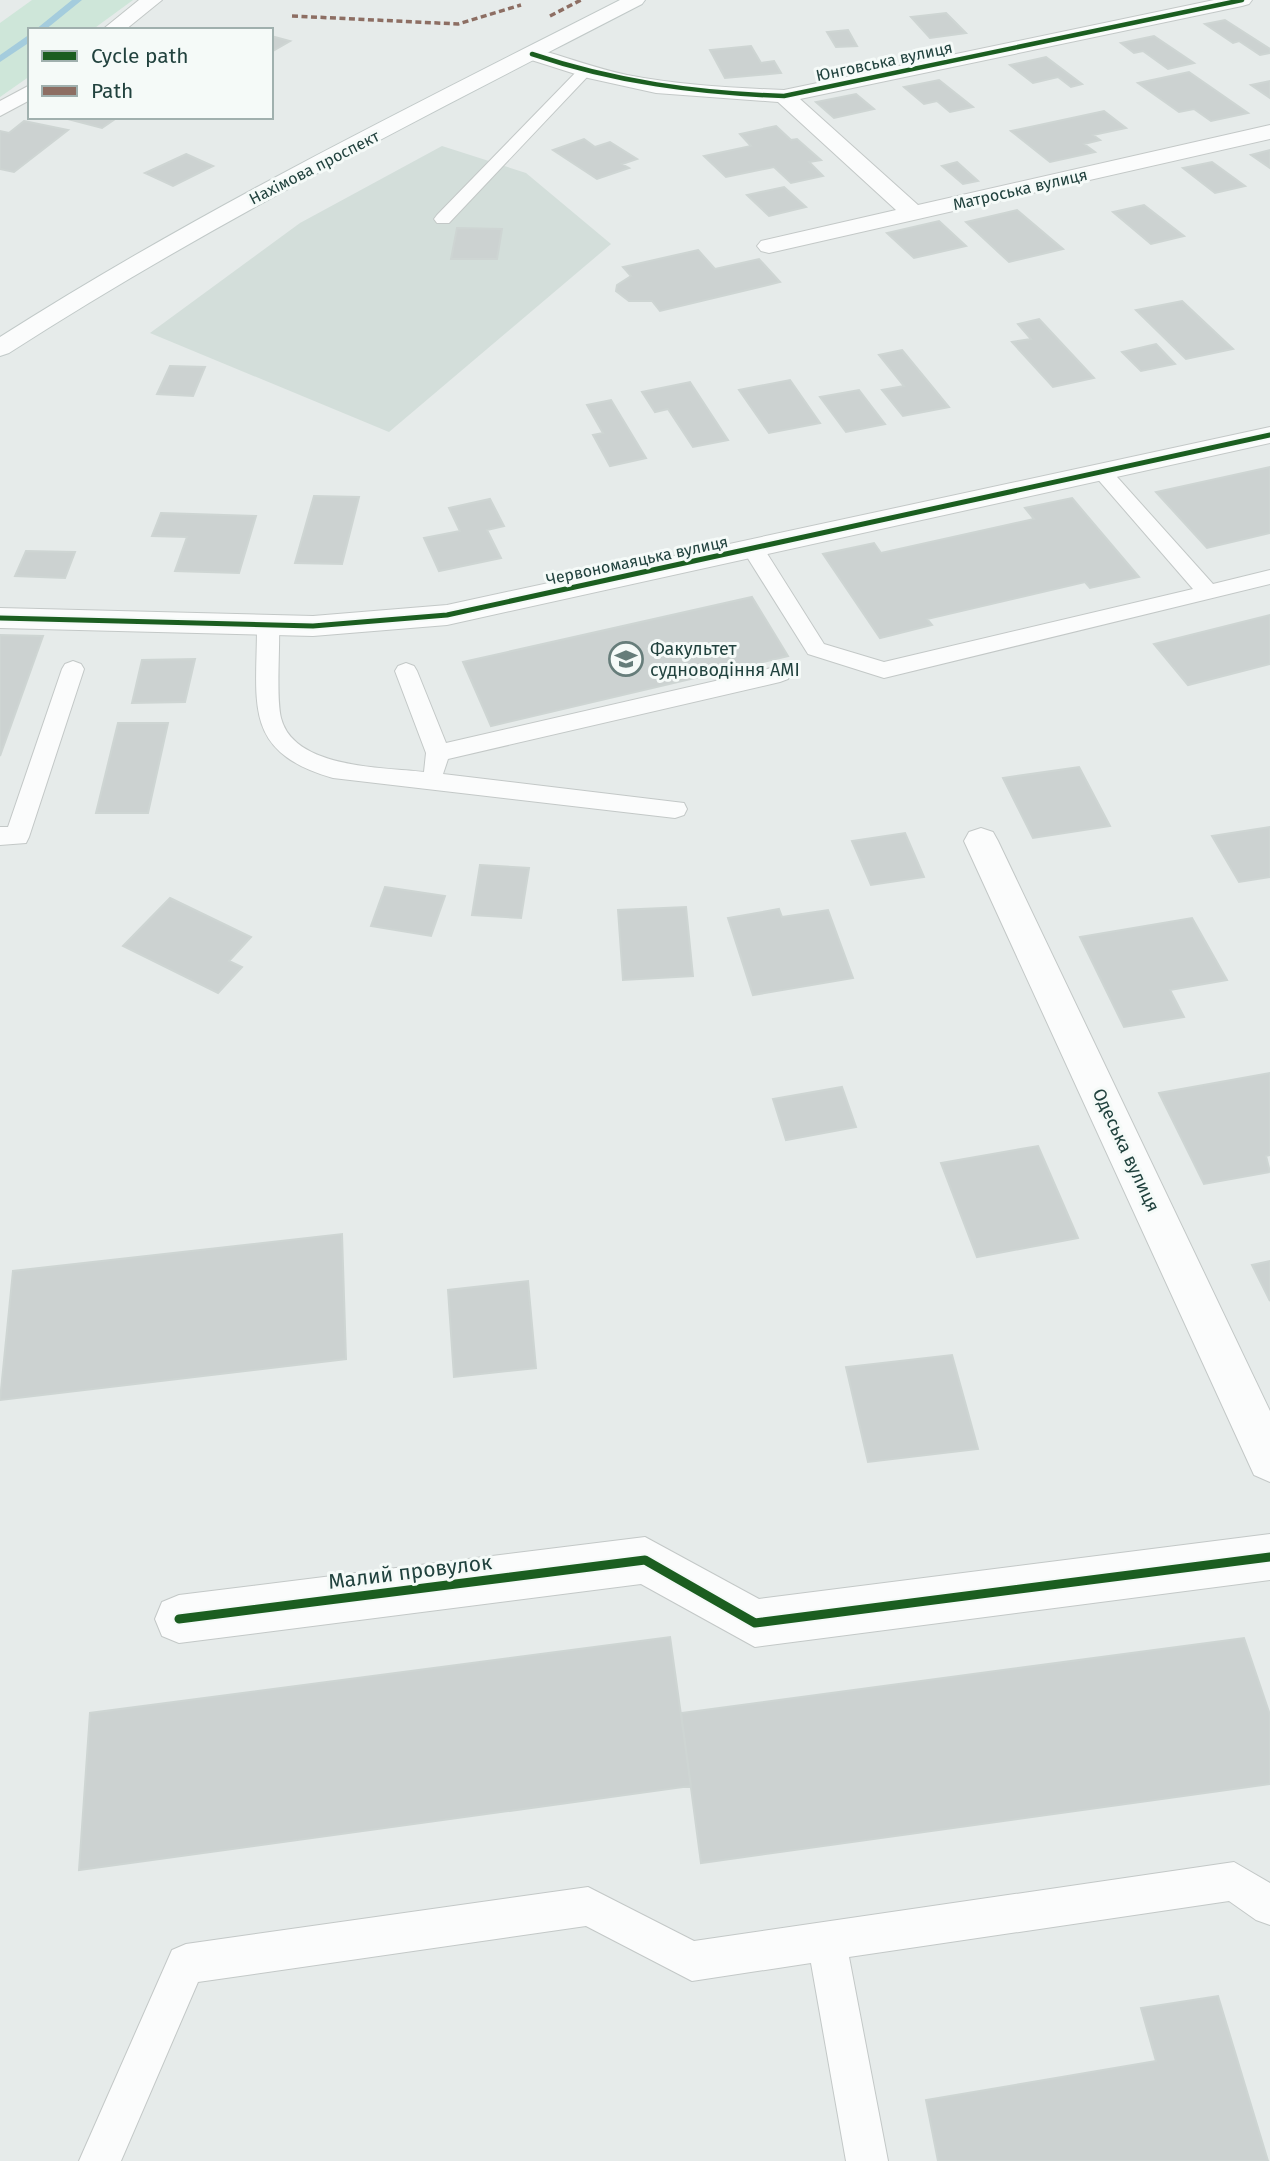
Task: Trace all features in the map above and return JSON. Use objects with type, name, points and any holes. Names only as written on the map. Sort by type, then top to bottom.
[{"type":"street","points":[[115,28],[152,0]]},
{"type":"street","name":"Нахімова проспект","points":[[0,348],[71,301],[201,225],[635,0]]},
{"type":"street","name":"Юнговська вулиця","points":[[532,54],[584,72],[646,86],[700,93],[785,96],[1242,0]]},
{"type":"street","points":[[0,110],[28,92]]},
{"type":"street","points":[[785,96],[913,213]]},
{"type":"street","name":"Матроська вулиця","points":[[769,246],[1270,132]]},
{"type":"street","name":"Червономаяцька вулиця","points":[[0,618],[268,626],[357,624],[447,615],[1270,435]]},
{"type":"street","name":"Одеська вулиця","points":[[981,841],[1270,1460]]},
{"type":"street","name":"Малий провулок","points":[[179,1619],[645,1560],[755,1623],[1270,1557]]},
{"type":"lane","points":[[443,219],[584,72]]},
{"type":"lane","points":[[1102,472],[1208,592]]},
{"type":"lane","points":[[753,549],[816,649],[884,670],[1270,578]]},
{"type":"lane","points":[[268,626],[269,717],[274,731],[284,744],[304,760],[333,770],[675,809]]},
{"type":"lane","points":[[0,836],[17,836],[73,669]]},
{"type":"lane","points":[[406,671],[438,753],[430,782]]},
{"type":"lane","points":[[438,753],[780,674]]},
{"type":"lane","points":[[100,2161],[187,1964],[587,1906],[692,1961],[1234,1881],[1270,1906]]},
{"type":"lane","points":[[826,1941],[867,2161]]},
{"type":"shaded area","points":[[442,146],[526,173],[611,244],[389,432],[150,333],[300,223]]},
{"type":"green space","points":[[32,0],[133,0],[95,28],[28,28],[28,77],[0,97],[0,23]]},
{"type":"building","points":[[946,13],[966,33],[930,38],[911,17]]},
{"type":"building","points":[[1225,20],[1270,49],[1270,53],[1260,55],[1239,41],[1233,43],[1205,24]]},
{"type":"building","points":[[848,30],[857,46],[836,47],[827,32]]},
{"type":"building","points":[[1154,36],[1194,63],[1168,69],[1143,51],[1134,53],[1121,43]]},
{"type":"building","points":[[273,37],[290,41],[273,51]]},
{"type":"building","points":[[751,46],[761,63],[774,61],[781,73],[725,78],[710,50]]},
{"type":"building","points":[[1046,57],[1082,84],[1071,87],[1058,77],[1033,83],[1010,65]]},
{"type":"building","points":[[1189,72],[1248,113],[1211,121],[1194,109],[1179,112],[1138,83]]},
{"type":"building","points":[[939,80],[973,107],[950,112],[937,101],[924,104],[904,87]]},
{"type":"building","points":[[1270,81],[1270,98],[1251,85]]},
{"type":"building","points":[[856,94],[874,109],[834,118],[816,102]]},
{"type":"building","points":[[1104,111],[1126,128],[1093,135],[1100,140],[1084,144],[1095,152],[1050,162],[1011,131]]},
{"type":"building","points":[[68,119],[115,119],[102,128]]},
{"type":"building","points":[[24,121],[68,130],[14,172],[0,169],[0,131],[9,133]]},
{"type":"building","points":[[776,126],[791,140],[797,139],[821,160],[809,162],[823,176],[791,183],[774,167],[726,177],[704,156],[751,146],[740,134]]},
{"type":"building","points":[[584,139],[595,147],[610,142],[637,159],[622,164],[629,168],[597,179],[553,150]]},
{"type":"building","points":[[1270,150],[1270,168],[1251,155]]},
{"type":"building","points":[[186,154],[213,166],[173,186],[145,173]]},
{"type":"building","points":[[957,162],[978,181],[963,184],[942,166]]},
{"type":"building","points":[[1212,162],[1245,186],[1215,193],[1183,168]]},
{"type":"building","points":[[784,187],[806,207],[769,216],[747,195]]},
{"type":"building","points":[[1144,205],[1184,236],[1151,244],[1113,212]]},
{"type":"building","points":[[1017,210],[1063,249],[1009,262],[966,222]]},
{"type":"building","points":[[939,221],[966,246],[914,258],[887,233]]},
{"type":"building","points":[[457,228],[502,229],[497,259],[451,259]]},
{"type":"building","points":[[698,250],[715,269],[759,259],[780,282],[660,311],[652,301],[629,301],[616,291],[617,285],[631,276],[623,267]]},
{"type":"building","points":[[1182,301],[1233,349],[1186,359],[1136,310]]},
{"type":"building","points":[[1039,319],[1094,378],[1053,387],[1012,342],[1031,339],[1018,324]]},
{"type":"building","points":[[1156,344],[1175,364],[1141,371],[1122,352]]},
{"type":"building","points":[[902,350],[949,407],[903,416],[882,390],[904,386],[879,355]]},
{"type":"building","points":[[170,366],[205,367],[193,396],[157,394]]},
{"type":"building","points":[[790,380],[820,423],[769,433],[739,390]]},
{"type":"building","points":[[690,382],[728,440],[693,447],[668,409],[655,412],[642,392]]},
{"type":"building","points":[[859,390],[885,424],[846,432],[820,397]]},
{"type":"building","points":[[611,400],[646,458],[610,466],[593,435],[603,433],[587,405]]},
{"type":"building","points":[[1270,467],[1270,533],[1207,548],[1156,492]]},
{"type":"building","points":[[314,496],[359,497],[342,564],[295,563]]},
{"type":"building","points":[[1072,498],[1139,577],[1090,588],[1085,582],[927,619],[932,625],[880,638],[823,554],[874,543],[881,553],[1034,519],[1025,508]]},
{"type":"building","points":[[490,499],[504,526],[487,530],[501,558],[439,571],[424,538],[460,531],[449,508]]},
{"type":"building","points":[[161,513],[256,516],[239,573],[175,571],[187,537],[152,536]]},
{"type":"building","points":[[26,551],[75,552],[65,578],[15,576]]},
{"type":"building","points":[[752,597],[788,656],[491,726],[463,662]]},
{"type":"building","points":[[1270,615],[1270,664],[1188,685],[1154,644]]},
{"type":"building","points":[[0,635],[43,636],[0,756]]},
{"type":"building","points":[[195,659],[185,702],[132,703],[142,660]]},
{"type":"building","points":[[118,723],[168,723],[148,813],[96,813]]},
{"type":"building","points":[[1079,767],[1110,826],[1033,838],[1003,778]]},
{"type":"building","points":[[1270,827],[1270,877],[1239,882],[1212,836]]},
{"type":"building","points":[[905,833],[924,877],[871,885],[852,841]]},
{"type":"building","points":[[480,865],[529,868],[521,918],[472,915]]},
{"type":"building","points":[[385,887],[445,896],[431,936],[371,926]]},
{"type":"building","points":[[170,898],[251,937],[229,961],[242,967],[218,993],[123,946]]},
{"type":"building","points":[[686,907],[693,976],[623,980],[618,910]]},
{"type":"building","points":[[779,909],[782,917],[828,910],[853,978],[753,995],[728,918]]},
{"type":"building","points":[[1192,918],[1227,980],[1170,990],[1184,1017],[1124,1027],[1080,937]]},
{"type":"building","points":[[1270,1073],[1270,1155],[1266,1156],[1270,1172],[1204,1184],[1159,1093]]},
{"type":"building","points":[[842,1087],[856,1127],[786,1140],[773,1099]]},
{"type":"building","points":[[1038,1146],[1078,1238],[977,1257],[941,1163]]},
{"type":"building","points":[[342,1234],[346,1359],[0,1400],[13,1271]]},
{"type":"building","points":[[1270,1261],[1270,1301],[1252,1265]]},
{"type":"building","points":[[528,1281],[536,1368],[454,1377],[448,1290]]},
{"type":"building","points":[[952,1355],[978,1449],[868,1462],[846,1367]]},
{"type":"building","points":[[670,1637],[691,1786],[79,1870],[90,1713]]},
{"type":"building","points":[[1244,1638],[1270,1715],[1270,1784],[701,1863],[681,1713]]},
{"type":"building","points":[[1218,1996],[1268,2161],[938,2161],[926,2100],[1156,2061],[1141,2008]]},
{"type":"waterway","points":[[42,28],[78,0]]},
{"type":"waterway","points":[[0,59],[28,38]]},
{"type":"marked path","points":[[550,16],[581,0]]},
{"type":"marked path","points":[[292,16],[458,24],[521,5]]},
{"type":"cycle path","points":[[532,54],[626,81],[717,93],[784,96],[1242,0]]},
{"type":"cycle path","points":[[0,618],[313,626],[447,615],[1270,435]]},
{"type":"cycle path","points":[[179,1619],[645,1560],[755,1623],[1270,1557]]},
{"type":"place","name":"Факультет судноводіння АМІ","points":[[626,659]]}]
